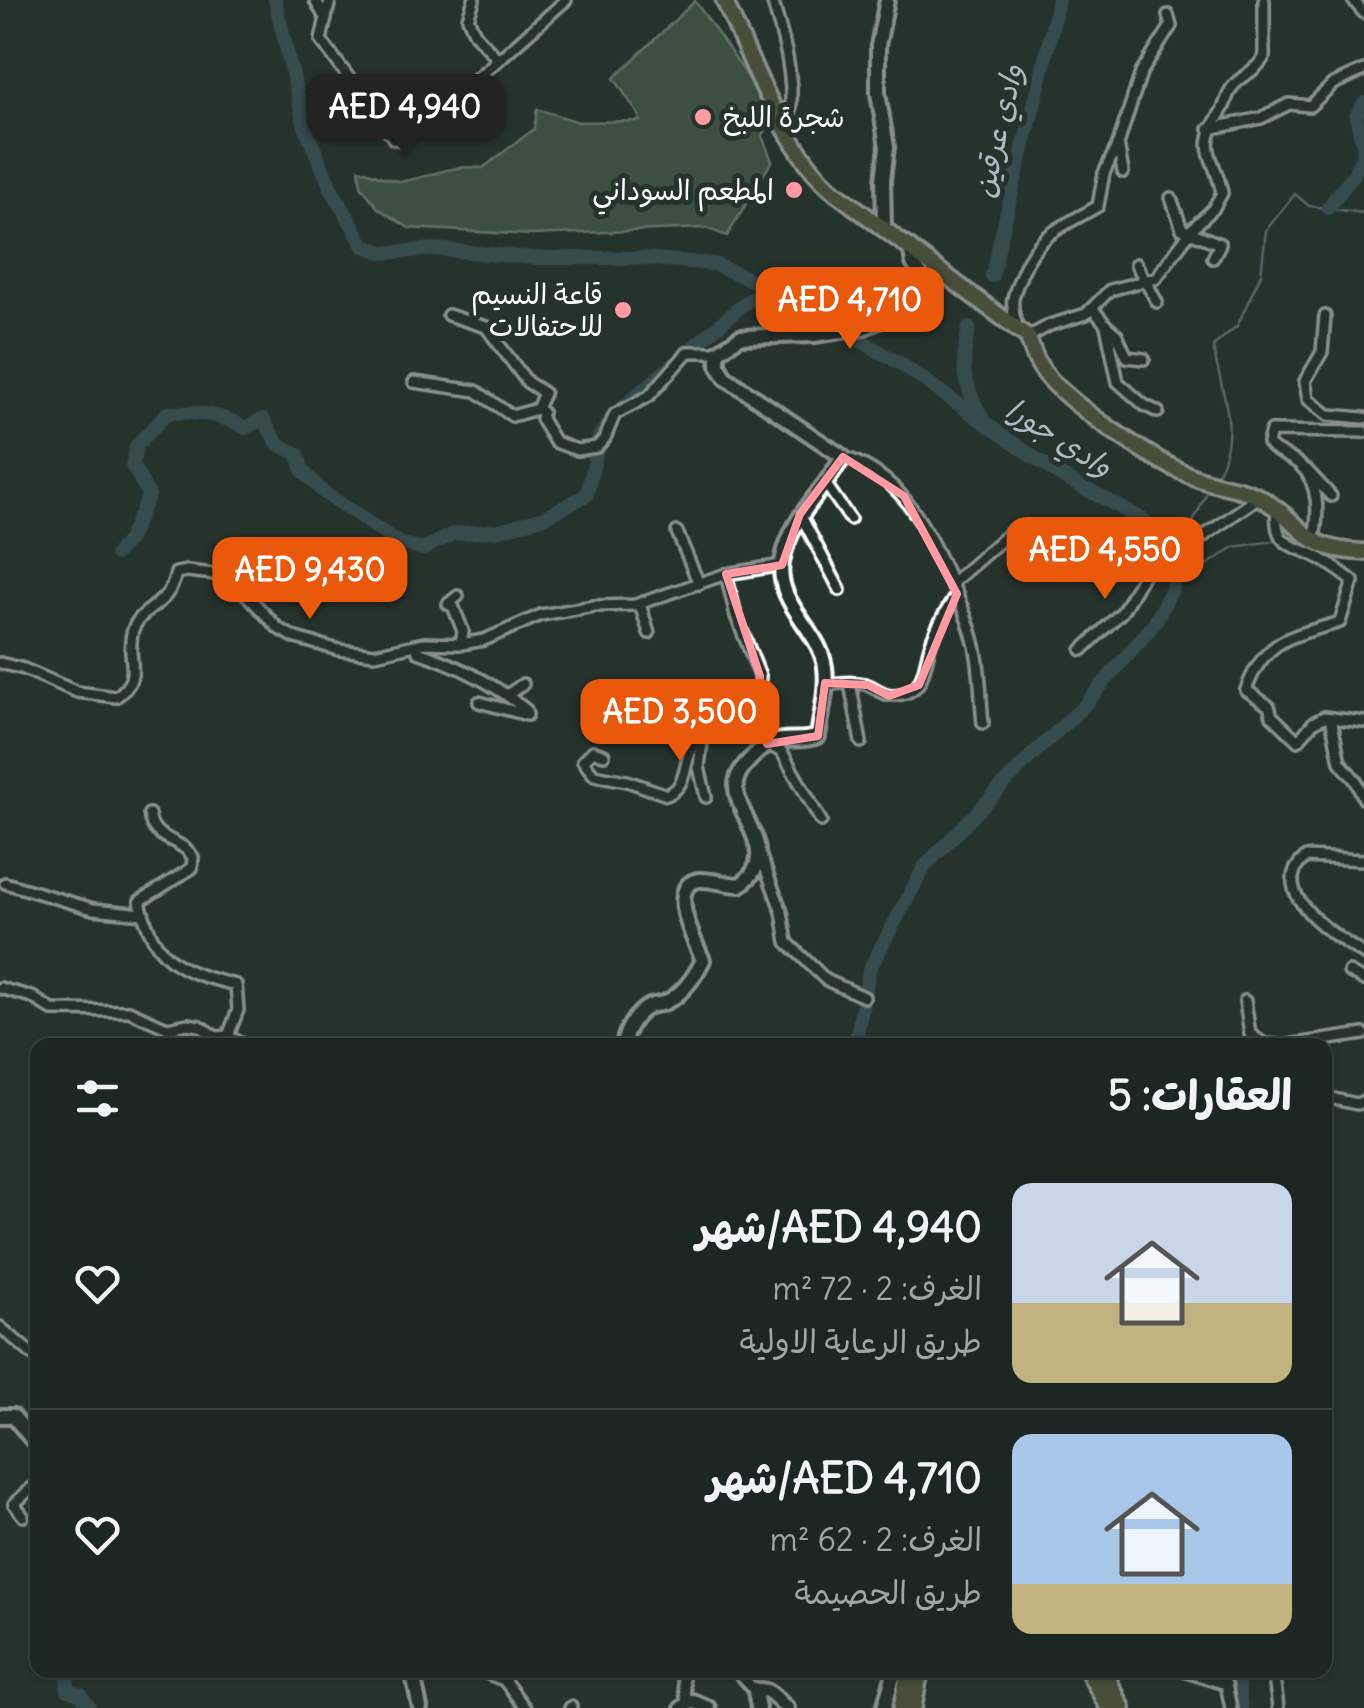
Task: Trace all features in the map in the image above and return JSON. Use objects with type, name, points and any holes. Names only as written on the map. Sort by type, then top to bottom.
[{"type":"highway","points":[[902,1708],[907,1678]]},
{"type":"highway","points":[[913,1708],[919,1678]]},
{"type":"highway","points":[[1092,1678],[1109,1708]]},
{"type":"highway","points":[[1106,1678],[1122,1708]]},
{"type":"main road","points":[[724,0],[783,120],[817,176],[1023,333],[1043,372],[1063,393],[1140,447],[1196,478],[1243,489],[1259,497],[1277,508],[1313,542],[1338,552],[1364,552]]},
{"type":"street","points":[[315,0],[324,16]]},
{"type":"street","points":[[330,0],[322,40],[394,140],[401,140],[418,128],[566,0]]},
{"type":"street","points":[[474,0],[468,18],[475,34],[496,57],[495,63]]},
{"type":"street","points":[[772,0],[784,34],[790,89],[790,115],[783,120]]},
{"type":"street","points":[[884,226],[882,180],[887,147],[878,93],[878,46],[887,0]]},
{"type":"street","points":[[1168,15],[1171,26],[1141,73],[1118,144],[1104,173],[1098,206],[1058,226],[1032,250],[1012,294],[1012,312],[1023,333],[1076,318],[1093,309],[1110,290],[1145,282],[1162,273],[1189,234],[1213,209],[1222,193],[1208,152],[1210,129],[1233,85],[1260,65],[1264,57],[1264,0]]},
{"type":"street","points":[[1352,0],[1364,13]]},
{"type":"street","points":[[1210,129],[1261,118],[1289,104],[1310,106],[1333,84],[1364,70]]},
{"type":"street","points":[[1118,144],[1123,172]]},
{"type":"street","points":[[1171,198],[1182,229],[1220,244],[1214,258]]},
{"type":"street","points":[[414,382],[476,391],[512,416],[537,409],[555,442],[577,450],[593,449],[605,438],[615,414],[649,396],[688,352],[718,352],[740,337],[814,335],[877,323],[923,303],[928,286],[913,263],[910,247]]},
{"type":"street","points":[[1136,264],[1158,302]]},
{"type":"street","points":[[1093,309],[1117,335],[1127,357],[1144,359]]},
{"type":"street","points":[[448,316],[486,327],[527,382],[544,393],[537,409]]},
{"type":"street","points":[[1324,316],[1322,352],[1305,381],[1308,399],[1328,414],[1364,418]]},
{"type":"street","points":[[1106,325],[1118,382],[1158,412]]},
{"type":"street","points":[[718,352],[718,364],[726,378],[842,457],[870,467],[904,496],[926,526],[975,645],[983,723]]},
{"type":"street","points":[[1331,496],[1313,474],[1272,448],[1268,443],[1271,431],[1364,432]]},
{"type":"street","points":[[842,457],[800,514],[782,564],[791,604],[826,665],[818,736],[767,744],[739,773],[736,782],[738,798],[782,912],[787,942],[826,980],[864,997]]},
{"type":"street","points":[[1304,468],[1317,509],[1313,542]]},
{"type":"street","points":[[825,483],[850,519]]},
{"type":"street","points":[[1082,650],[1122,612],[1147,569],[1197,541],[1259,497]]},
{"type":"street","points":[[1277,508],[1275,526],[1282,540],[1353,581],[1340,622],[1274,644],[1252,672],[1246,690],[1269,706],[1272,716],[1298,741],[1313,723],[1324,717],[1364,722]]},
{"type":"street","points":[[800,514],[840,590]]},
{"type":"street","points":[[952,583],[1014,529]]},
{"type":"street","points":[[677,532],[698,584]]},
{"type":"street","points":[[0,663],[78,692],[116,696],[128,688],[134,672],[131,638],[135,623],[172,591],[176,573],[187,570],[223,575],[279,630],[296,638],[339,650],[376,654],[416,645],[461,644],[500,635],[541,615],[594,606],[640,604],[726,574],[782,564]]},
{"type":"street","points":[[726,574],[736,616],[760,676],[756,724],[767,744],[782,752],[821,821]]},
{"type":"street","points":[[825,685],[868,685],[889,696],[910,692],[920,685],[930,644],[957,594]]},
{"type":"street","points":[[458,596],[448,604],[453,606],[462,631],[461,644]]},
{"type":"street","points":[[640,604],[649,633]]},
{"type":"street","points":[[416,645],[418,652],[507,695],[526,710],[526,716],[479,702]]},
{"type":"street","points":[[850,683],[861,742]]},
{"type":"street","points":[[507,695],[523,684]]},
{"type":"street","points":[[1330,718],[1340,762],[1356,781],[1364,799]]},
{"type":"street","points":[[604,755],[594,752],[583,760],[594,775],[667,795],[678,786],[694,738],[704,730],[742,720],[756,724]]},
{"type":"street","points":[[704,730],[699,768],[706,797]]},
{"type":"street","points":[[148,814],[155,832],[185,845],[193,857],[192,868],[140,901],[152,942],[181,967],[236,985],[238,1010],[228,1036]]},
{"type":"street","points":[[626,1038],[636,1015],[682,990],[703,960],[684,913],[688,886],[699,880],[740,885],[751,878],[759,851]]},
{"type":"street","points":[[1364,860],[1306,857],[1295,866],[1292,879],[1296,896],[1326,932],[1364,954]]},
{"type":"street","points":[[5,883],[92,910],[143,914]]},
{"type":"street","points":[[1349,972],[1364,980]]},
{"type":"street","points":[[0,988],[32,997],[52,1010],[121,1010],[167,1028],[188,1024],[200,1026],[216,1037],[232,1038]]},
{"type":"street","points":[[1245,1002],[1250,1034],[1256,1038]]},
{"type":"street","points":[[1332,1039],[1364,1034]]},
{"type":"street","points":[[1332,1099],[1357,1104],[1364,1101]]},
{"type":"street","points":[[0,1327],[30,1352]]},
{"type":"street","points":[[0,1416],[14,1416],[30,1437]]},
{"type":"street","points":[[23,1516],[14,1504],[30,1489]]},
{"type":"street","points":[[414,1678],[420,1708]]},
{"type":"street","points":[[499,1678],[525,1708]]},
{"type":"street","points":[[682,1678],[685,1705],[708,1708]]},
{"type":"street","points":[[743,1678],[755,1691],[758,1708]]},
{"type":"street","points":[[884,1708],[893,1678]]},
{"type":"street","points":[[1206,1678],[1226,1684],[1230,1708]]},
{"type":"street","points":[[1274,1678],[1278,1708]]},
{"type":"street","points":[[755,1691],[770,1692],[787,1708]]},
{"type":"highlighted area","points":[[843,457],[904,496],[957,594],[919,685],[889,696],[868,685],[825,683],[818,736],[767,744],[761,734],[760,676],[726,574],[782,565],[800,514]]},
{"type":"green space","name":"شجرة اللبخ","points":[[695,1],[757,90],[769,125],[762,136],[772,161],[727,236],[706,228],[532,235],[409,228],[378,208],[361,186],[359,169],[399,181],[451,169],[483,168],[534,129],[537,109],[579,122],[640,121],[614,78]]},
{"type":"waterway","name":"وادي جورا","points":[[275,0],[305,127],[331,188],[364,246],[385,253],[436,249],[533,258],[642,258],[714,264],[770,288],[901,364],[1059,475],[1144,520],[1168,558],[1173,587],[1154,624],[1084,706],[925,866],[869,970],[856,1038]]},
{"type":"waterway","name":"وادي عرقين","points":[[992,276],[1058,0]]},
{"type":"waterway","points":[[1364,103],[1356,116],[1364,150]]},
{"type":"waterway","points":[[1328,208],[1354,174],[1364,153]]},
{"type":"waterway","points":[[1216,476],[1224,459],[1229,427],[1213,346],[1237,326],[1261,274],[1266,230],[1295,194],[1309,206],[1364,213]]},
{"type":"waterway","points":[[116,554],[129,539],[149,495],[132,465],[137,445],[167,413],[218,416],[245,428],[263,419],[278,444],[298,454],[303,471],[323,492],[399,543],[423,549],[453,534],[500,530],[545,517],[587,495],[600,435],[615,414],[746,302],[770,288]]},
{"type":"waterway","name":"وادي عرقين","points":[[969,328],[965,376],[984,422]]},
{"type":"waterway","points":[[1182,546],[1208,490]]},
{"type":"waterway","points":[[1173,587],[1234,547],[1280,540]]},
{"type":"waterway","name":"وادي جورا","points":[[1170,570],[1176,558]]},
{"type":"waterway","points":[[67,1678],[68,1690],[81,1695],[90,1708]]},
{"type":"waterway","name":"وادي جورا","points":[[1237,1678],[1241,1708]]},
{"type":"place","name":"شجرة اللبخ","points":[[703,117]]},
{"type":"place","name":"المطعم السوداني","points":[[794,190]]},
{"type":"place","name":"قاعة النسيم للاحتفالات","points":[[623,310]]}]
